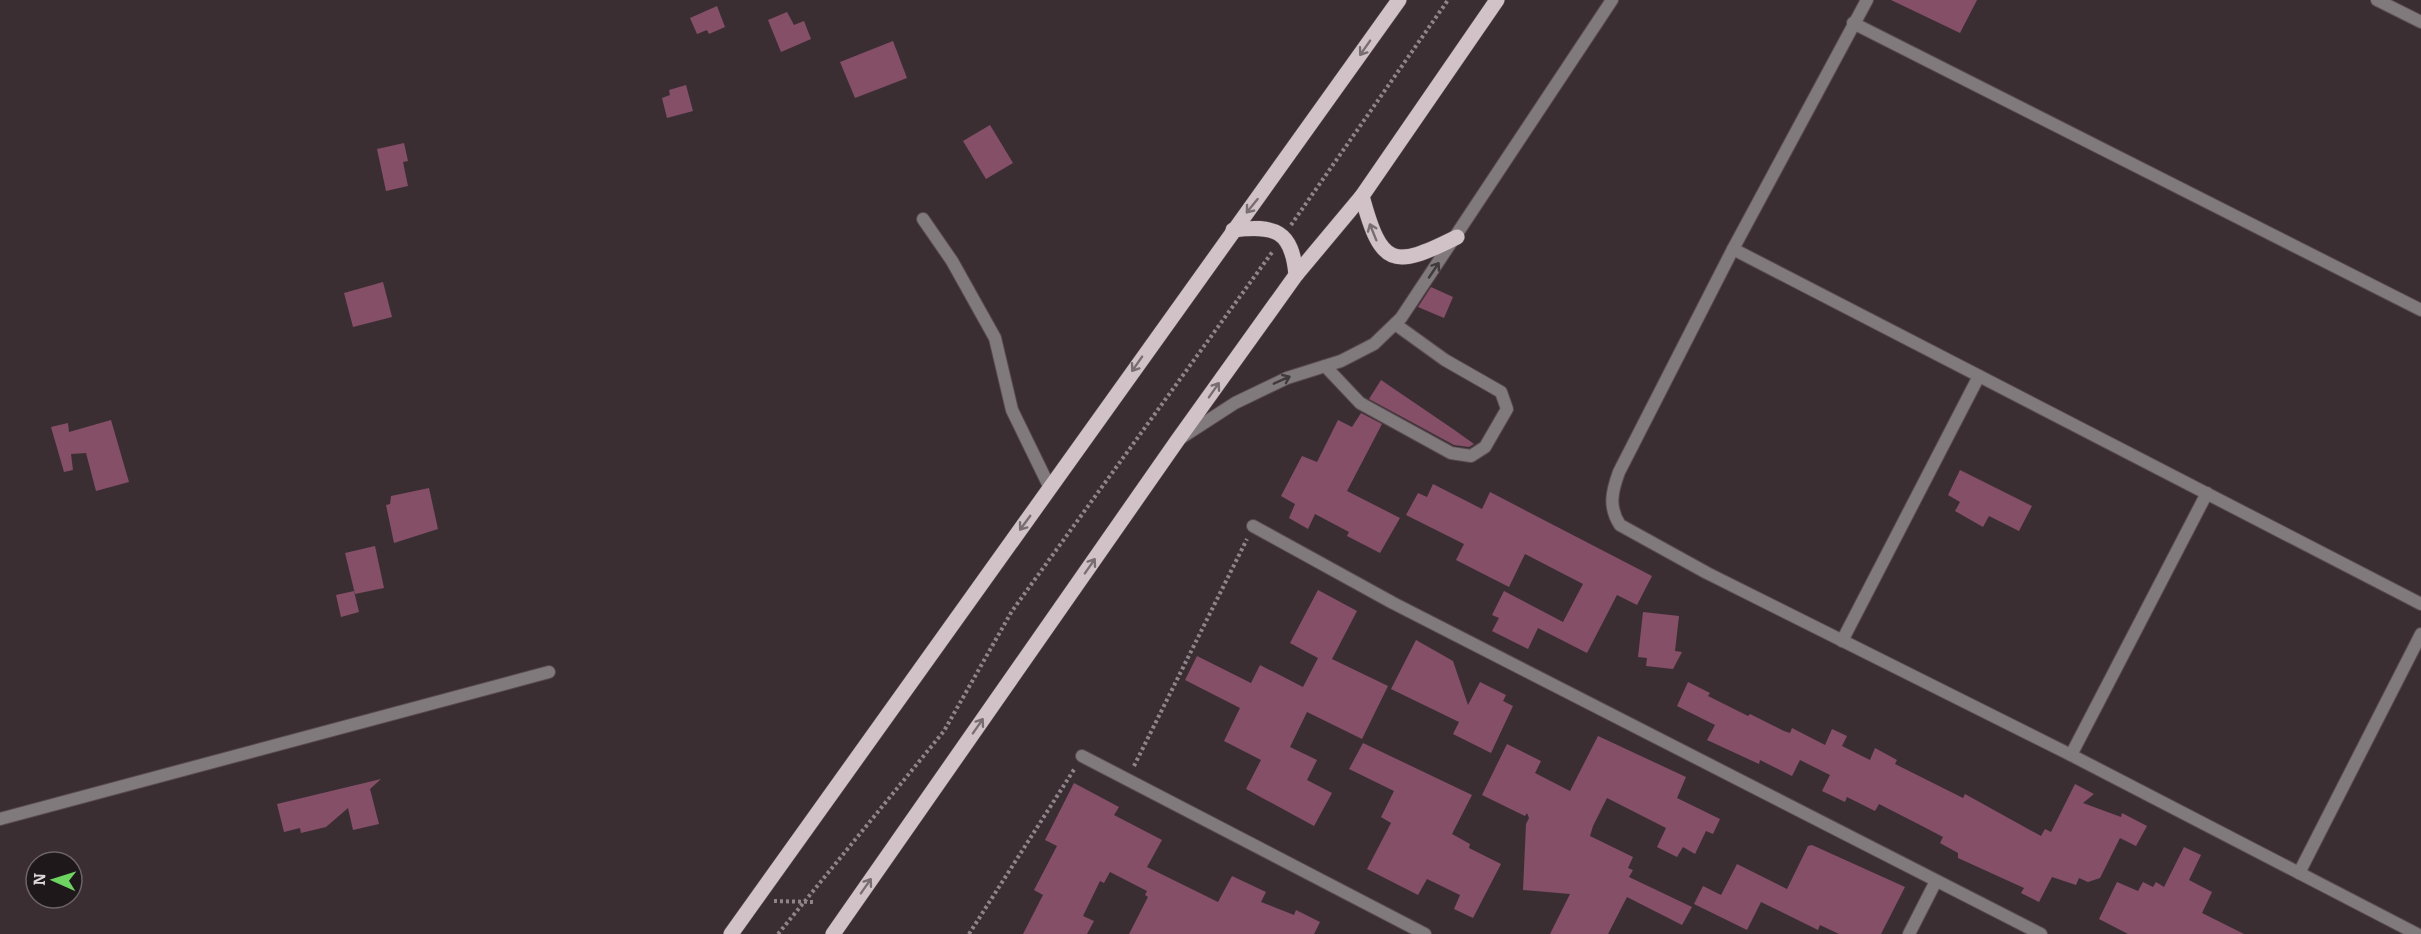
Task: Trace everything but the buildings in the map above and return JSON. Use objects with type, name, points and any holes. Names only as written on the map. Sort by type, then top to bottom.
[{"type":"main road","points":[[731,934],[1399,0]]},
{"type":"main road","points":[[833,934],[1177,441],[1296,275],[1362,196],[1497,0]]},
{"type":"main road","points":[[1362,196],[1379,245],[1392,255],[1409,258],[1456,237]]},
{"type":"main road","points":[[1233,230],[1268,229],[1284,236],[1294,252],[1296,275]]},
{"type":"street","points":[[1177,441],[1235,403],[1287,378],[1325,366],[1374,344],[1395,324],[1456,237],[1612,0]]},
{"type":"street","points":[[1867,0],[1853,22],[1733,249],[1619,472],[1612,495],[1615,517],[1620,525],[1707,573],[2071,755],[2417,934]]},
{"type":"street","points":[[2377,0],[2421,22]]},
{"type":"street","points":[[1853,22],[2421,310]]},
{"type":"street","points":[[923,219],[952,261],[995,338],[1012,410],[1050,488]]},
{"type":"street","points":[[1733,249],[2421,604]]},
{"type":"street","points":[[1325,366],[1360,403],[1451,453],[1471,456],[1485,447],[1507,409],[1501,392],[1445,360],[1395,324]]},
{"type":"street","points":[[1842,641],[1979,376]]},
{"type":"street","points":[[2071,755],[2207,494]]},
{"type":"street","points":[[1253,526],[1404,609],[2041,934]]},
{"type":"street","points":[[2299,873],[2421,634]]},
{"type":"street","points":[[0,819],[549,672]]},
{"type":"street","points":[[1082,756],[1425,934]]},
{"type":"street","points":[[1909,934],[1936,881]]},
{"type":"path","points":[[778,934],[802,901],[944,731],[1012,611],[1284,236],[1448,0]]},
{"type":"path","points":[[1127,780],[1253,526]]},
{"type":"path","points":[[969,934],[1082,756]]},
{"type":"path","points":[[754,901],[813,902]]}]
